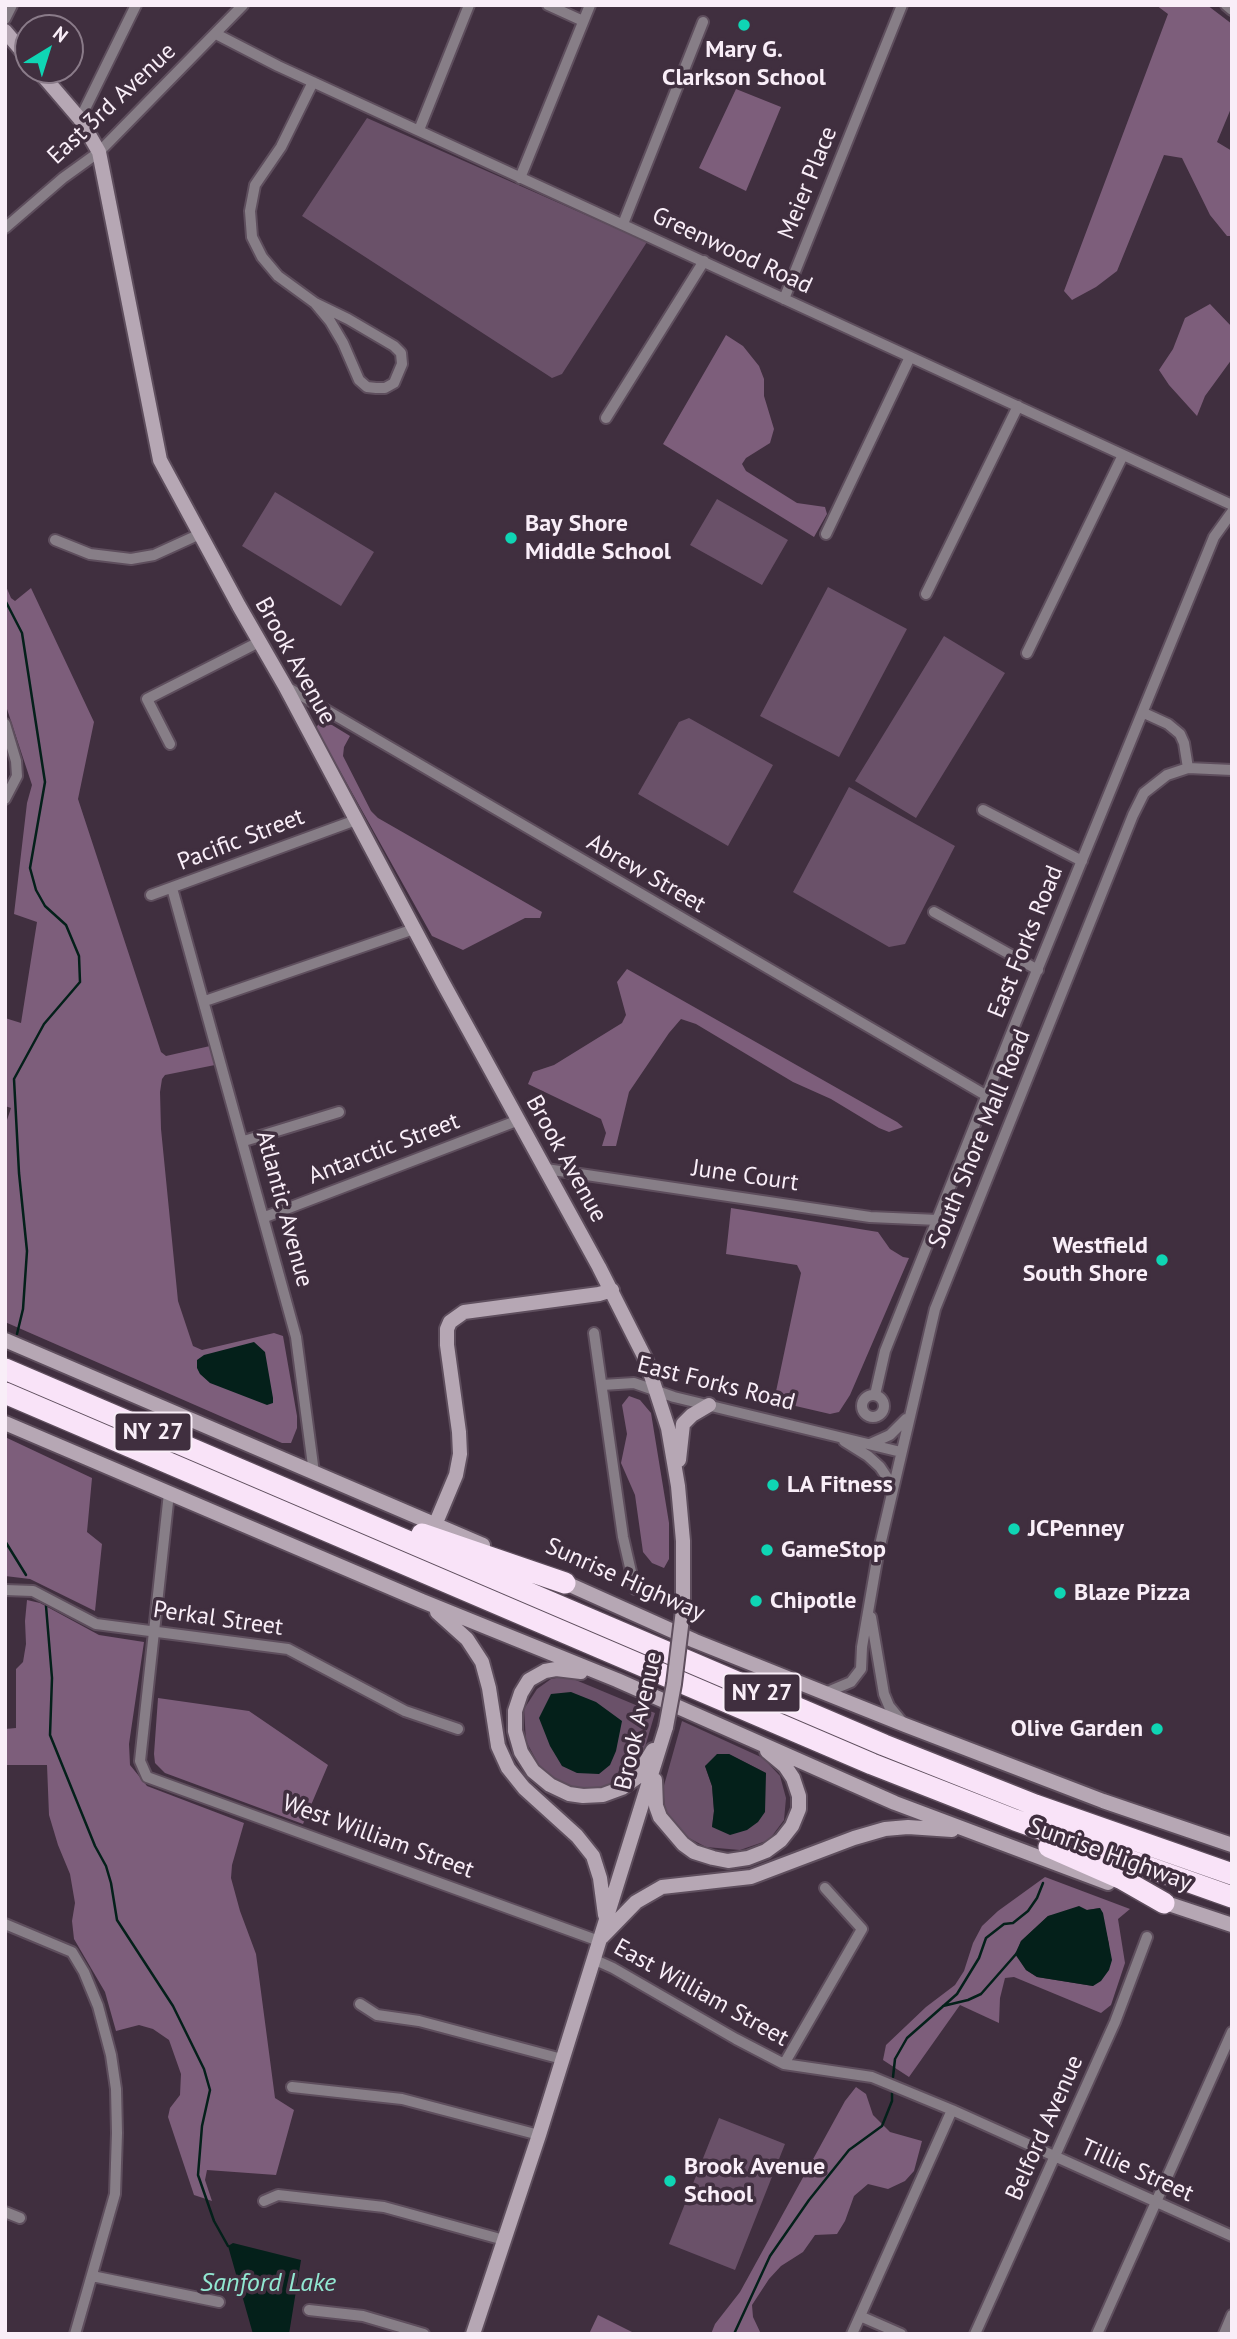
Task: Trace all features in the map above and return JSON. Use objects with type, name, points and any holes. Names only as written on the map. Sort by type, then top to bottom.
[{"type":"highway","name":"Sunrise Highway","points":[[5,1369],[884,1745],[1035,1805],[1232,1874]]},
{"type":"highway","name":"Sunrise Highway","points":[[5,1393],[860,1759],[1115,1857],[1232,1897]]},
{"type":"highway","points":[[300,1495],[383,1520],[565,1583]]},
{"type":"highway","points":[[948,1794],[1016,1832],[1122,1879],[1164,1903]]},
{"type":"main road","name":"Brook Avenue","points":[[50,84],[79,118],[99,152],[160,460],[635,1335],[657,1390],[678,1486],[684,1541],[683,1610],[676,1675],[666,1727],[474,2334]]},
{"type":"main road","points":[[435,1525],[453,1483],[460,1454],[460,1432],[447,1345],[450,1322],[464,1312],[612,1290]]},
{"type":"main road","name":"Sunrise Highway","points":[[5,1340],[435,1525],[695,1641],[1103,1801],[1232,1845]]},
{"type":"main road","points":[[678,1486],[682,1429],[689,1418],[709,1405]]},
{"type":"main road","name":"Sunrise Highway","points":[[5,1423],[422,1601],[747,1735],[850,1783],[970,1832],[1232,1926]]},
{"type":"main road","points":[[422,1601],[460,1632],[478,1654],[487,1678],[496,1738],[504,1761],[524,1788],[571,1829],[589,1849],[599,1871],[606,1920]]},
{"type":"main road","points":[[617,1680],[556,1669],[545,1671],[526,1684],[518,1699],[514,1724],[521,1752],[533,1771],[550,1785],[569,1794],[609,1794],[626,1786],[640,1773],[666,1727]]},
{"type":"main road","points":[[654,1768],[658,1812],[666,1827],[682,1844],[700,1854],[720,1860],[742,1860],[755,1856],[777,1844],[789,1831],[797,1815],[799,1796],[793,1777],[785,1766],[747,1735]]},
{"type":"main road","points":[[599,1941],[636,1902],[662,1887],[751,1877],[853,1838],[885,1829],[918,1827],[970,1832]]},
{"type":"street","points":[[5,19],[12,5]]},
{"type":"street","points":[[79,118],[136,5]]},
{"type":"street","name":"East 3rd Avenue","points":[[5,228],[63,178],[99,152],[243,5]]},
{"type":"street","points":[[419,130],[469,5]]},
{"type":"street","points":[[548,5],[583,21]]},
{"type":"street","points":[[520,178],[590,5]]},
{"type":"street","name":"Meier Place","points":[[785,299],[902,5]]},
{"type":"street","points":[[1226,5],[1232,10]]},
{"type":"street","points":[[623,224],[703,22]]},
{"type":"street","name":"Greenwood Road","points":[[216,34],[520,178],[1232,505]]},
{"type":"street","points":[[313,82],[281,147],[255,185],[250,211],[252,237],[262,257],[278,276],[315,303],[348,319],[394,346],[401,353],[402,365],[394,383],[385,388],[376,388],[368,387],[359,380],[343,343],[315,303]]},
{"type":"street","points":[[606,418],[704,261]]},
{"type":"street","points":[[826,534],[910,357]]},
{"type":"street","points":[[926,594],[1018,406]]},
{"type":"street","points":[[1027,653],[1123,455]]},
{"type":"street","name":"East Forks Road","points":[[875,1395],[885,1351],[1082,861],[1214,537],[1232,512]]},
{"type":"street","points":[[55,540],[90,554],[131,559],[154,555],[200,534]]},
{"type":"street","points":[[170,744],[147,699],[259,642]]},
{"type":"street","name":"Abrew Street","points":[[285,686],[987,1096]]},
{"type":"street","points":[[1143,713],[1164,722],[1180,734],[1188,768]]},
{"type":"street","points":[[5,724],[16,761],[17,776],[6,796]]},
{"type":"street","name":"South Shore Mall Road","points":[[825,1693],[851,1682],[861,1669],[862,1647],[878,1554],[909,1414],[939,1298],[1133,815],[1144,793],[1167,775],[1188,768],[1232,771]]},
{"type":"street","points":[[984,810],[1082,861]]},
{"type":"street","name":"Pacific Street","points":[[193,961],[172,888],[356,820]]},
{"type":"street","points":[[151,895],[172,888]]},
{"type":"street","points":[[934,912],[1038,970]]},
{"type":"street","points":[[205,1001],[414,929]]},
{"type":"street","name":"Atlantic Avenue","points":[[193,961],[296,1337],[314,1473]]},
{"type":"street","points":[[244,1141],[339,1111]]},
{"type":"street","name":"Antarctic Street","points":[[265,1217],[519,1120]]},
{"type":"street","name":"June Court","points":[[546,1169],[870,1217],[938,1220]]},
{"type":"street","name":"East Forks Road","points":[[594,1334],[623,1537],[635,1589]]},
{"type":"street","name":"East Forks Road","points":[[602,1385],[634,1383],[709,1405],[901,1452]]},
{"type":"street","points":[[870,1444],[895,1432],[909,1414]]},
{"type":"street","points":[[832,1434],[875,1461],[885,1473],[892,1493]]},
{"type":"street","points":[[155,1630],[169,1493]]},
{"type":"street","name":"Perkal Street","points":[[5,1590],[33,1591],[96,1624],[288,1649],[405,1710],[458,1729]]},
{"type":"street","name":"South Shore Mall Road","points":[[869,1604],[884,1694],[889,1706],[905,1725]]},
{"type":"street","name":"West William Street","points":[[155,1630],[140,1760],[147,1777],[599,1941]]},
{"type":"street","points":[[785,2064],[862,1929],[825,1888]]},
{"type":"street","points":[[5,1924],[72,1952],[84,1972],[98,2006],[111,2055],[116,2090],[115,2194],[75,2334]]},
{"type":"street","name":"Belford Avenue","points":[[975,2334],[1115,2022],[1147,1937]]},
{"type":"street","name":"East William Street","points":[[593,1959],[785,2064],[872,2077]]},
{"type":"street","points":[[360,2004],[377,2015],[419,2021],[562,2059]]},
{"type":"street","points":[[1097,2334],[1232,2032]]},
{"type":"street","name":"Tillie Street","points":[[872,2077],[1232,2235]]},
{"type":"street","points":[[292,2087],[402,2099],[538,2135]]},
{"type":"street","points":[[852,2334],[952,2110]]},
{"type":"street","points":[[264,2201],[278,2195],[384,2207],[504,2240]]},
{"type":"street","points":[[5,2212],[20,2218]]},
{"type":"street","points":[[92,2276],[219,2302]]},
{"type":"street","points":[[309,2310],[363,2316],[424,2334]]},
{"type":"street","points":[[1224,2334],[1232,2315]]},
{"type":"street","points":[[860,2316],[901,2334]]},
{"type":"shaded area","points":[[1156,5],[1207,5],[1232,24],[1232,106],[1217,142],[1232,151],[1232,236],[1227,236],[1210,215],[1182,158],[1164,155],[1117,271],[1072,300],[1064,291],[1168,14]]},
{"type":"shaded area","points":[[736,89],[781,107],[746,191],[699,168]]},
{"type":"shaded area","points":[[367,118],[647,242],[562,374],[552,378],[302,216]]},
{"type":"shaded area","points":[[1210,304],[1232,327],[1232,359],[1205,396],[1197,416],[1159,370],[1173,349],[1185,318]]},
{"type":"shaded area","points":[[726,335],[743,346],[759,366],[774,429],[770,443],[746,458],[742,464],[746,471],[797,503],[825,507],[827,514],[814,537],[663,444]]},
{"type":"shaded area","points":[[275,492],[374,552],[341,606],[242,546]]},
{"type":"shaded area","points":[[717,499],[788,540],[762,585],[690,545]]},
{"type":"shaded area","points":[[5,584],[15,601],[31,588],[94,722],[78,799],[161,1052],[166,1056],[210,1046],[215,1065],[165,1075],[162,1079],[161,1129],[178,1301],[193,1346],[202,1350],[274,1333],[283,1336],[297,1416],[297,1428],[291,1443],[282,1443],[5,1322],[5,1126],[11,1108],[5,1106],[5,1018],[21,1023],[37,922],[14,914],[27,803],[32,785],[7,709]]},
{"type":"shaded area","points":[[828,587],[907,629],[839,757],[760,716]]},
{"type":"shaded area","points":[[944,636],[1005,673],[916,818],[855,781]]},
{"type":"shaded area","points":[[689,718],[773,765],[728,846],[638,794],[679,722]]},
{"type":"shaded area","points":[[319,723],[332,725],[350,736],[343,756],[371,811],[378,818],[542,912],[540,918],[525,918],[463,950],[432,936],[316,728]]},
{"type":"shaded area","points":[[849,787],[955,846],[905,944],[889,947],[793,892]]},
{"type":"shaded area","points":[[627,969],[903,1127],[889,1132],[879,1128],[831,1099],[793,1082],[696,1024],[681,1019],[629,1092],[616,1146],[602,1146],[606,1133],[601,1119],[528,1084],[533,1072],[554,1065],[622,1023],[626,1015],[617,982]]},
{"type":"shaded area","points":[[731,1208],[878,1232],[890,1249],[909,1258],[850,1395],[839,1412],[830,1414],[774,1401],[801,1273],[797,1265],[726,1254]]},
{"type":"shaded area","points":[[629,1396],[640,1400],[651,1413],[669,1523],[669,1559],[664,1568],[652,1563],[643,1552],[635,1495],[621,1463],[627,1434],[622,1405]]},
{"type":"shaded area","points":[[5,1437],[92,1478],[87,1532],[102,1544],[95,1611],[30,1579],[5,1576]]},
{"type":"shaded area","points":[[27,1600],[40,1603],[99,1635],[144,1642],[129,1744],[130,1765],[147,1786],[244,1823],[231,1878],[256,1954],[275,2098],[294,2110],[276,2175],[207,2170],[205,2180],[212,2201],[194,2195],[168,2117],[170,2108],[180,2095],[181,2074],[169,2040],[153,2029],[139,2025],[116,2031],[105,1992],[74,1939],[72,1921],[75,1903],[70,1874],[49,1815],[47,1765],[5,1765],[5,1729],[16,1728],[16,1669],[23,1662],[26,1644]]},
{"type":"shaded area","points":[[566,1676],[655,1713],[643,1754],[634,1770],[623,1782],[595,1793],[559,1785],[541,1769],[526,1741],[524,1709],[537,1689],[551,1679]]},
{"type":"shaded area","points":[[158,1698],[249,1711],[328,1765],[303,1824],[165,1773],[155,1763],[154,1754]]},
{"type":"shaded area","points":[[682,1721],[763,1758],[780,1776],[786,1798],[784,1820],[769,1840],[740,1850],[706,1847],[685,1836],[666,1814],[663,1789]],"holes":[[[729,1754],[766,1773],[712,1827],[712,1786],[705,1766]]]},
{"type":"shaded area","points":[[1045,1877],[1130,1909],[1118,1919],[1125,1963],[1111,2005],[1101,2013],[1014,1977],[1005,1978],[1000,1998],[999,2023],[960,2005],[909,2077],[883,2060],[886,2045],[926,2007],[955,1985],[964,1971],[982,1926]],"holes":[[[1100,1908],[1109,1944],[1093,1986],[1037,1977],[1026,1970],[1016,1954],[1021,1941],[1048,1916]]]},
{"type":"shaded area","points":[[856,2087],[866,2094],[873,2115],[890,2132],[922,2141],[914,2171],[905,2181],[888,2189],[868,2184],[854,2196],[837,2234],[815,2235],[803,2252],[781,2266],[752,2305],[753,2317],[761,2334],[711,2334],[715,2324],[740,2292],[845,2101]]},
{"type":"shaded area","points":[[719,2118],[785,2144],[735,2270],[669,2244]]},
{"type":"shaded area","points":[[598,2315],[636,2334],[589,2334]]},
{"type":"water","points":[[254,1342],[265,1352],[273,1398],[273,1403],[267,1405],[210,1383],[197,1368],[197,1360],[204,1355]]},
{"type":"water","points":[[571,1692],[596,1702],[622,1721],[616,1751],[610,1765],[599,1774],[577,1773],[562,1766],[550,1746],[539,1718],[551,1694]]},
{"type":"water","points":[[717,1754],[729,1754],[766,1773],[765,1812],[758,1822],[747,1830],[730,1835],[712,1827],[712,1786],[705,1766]]},
{"type":"water","points":[[1079,1906],[1087,1910],[1100,1908],[1103,1913],[1112,1960],[1101,1981],[1093,1986],[1037,1977],[1026,1970],[1015,1954],[1021,1941],[1048,1916]]},
{"type":"water","name":"Sanford Lake","points":[[233,2243],[301,2260],[289,2334],[253,2334],[228,2246]]},
{"type":"waterway","points":[[5,600],[22,633],[45,782],[30,868],[36,890],[45,906],[66,925],[79,956],[80,982],[44,1024],[14,1079],[27,1251],[23,1309],[17,1334]]},
{"type":"waterway","points":[[5,1541],[26,1575]]},
{"type":"waterway","points":[[46,1606],[52,1678],[50,1735],[95,1846],[106,1866],[117,1920],[173,2006],[204,2069],[210,2090],[202,2126],[198,2175],[214,2221],[228,2246]]},
{"type":"waterway","points":[[893,2077],[895,2059],[907,2038],[957,1994],[979,1958],[986,1938],[1028,1911],[1043,1883]]},
{"type":"waterway","points":[[943,2006],[981,1994],[1017,1953]]},
{"type":"waterway","points":[[734,2334],[770,2256],[809,2200],[849,2150],[882,2126],[892,2101],[892,2093]]},
{"type":"place","name":"Mary G. Clarkson School","points":[[744,25]]},
{"type":"place","name":"Bay Shore Middle School","points":[[511,538]]},
{"type":"place","name":"Westfield South Shore","points":[[1162,1260]]},
{"type":"place","name":"LA Fitness","points":[[773,1485]]},
{"type":"place","name":"JCPenney","points":[[1014,1529]]},
{"type":"place","name":"GameStop","points":[[767,1550]]},
{"type":"place","name":"Blaze Pizza","points":[[1060,1593]]},
{"type":"place","name":"Chipotle","points":[[756,1601]]},
{"type":"place","name":"Olive Garden","points":[[1157,1729]]},
{"type":"place","name":"Brook Avenue School","points":[[670,2181]]}]
